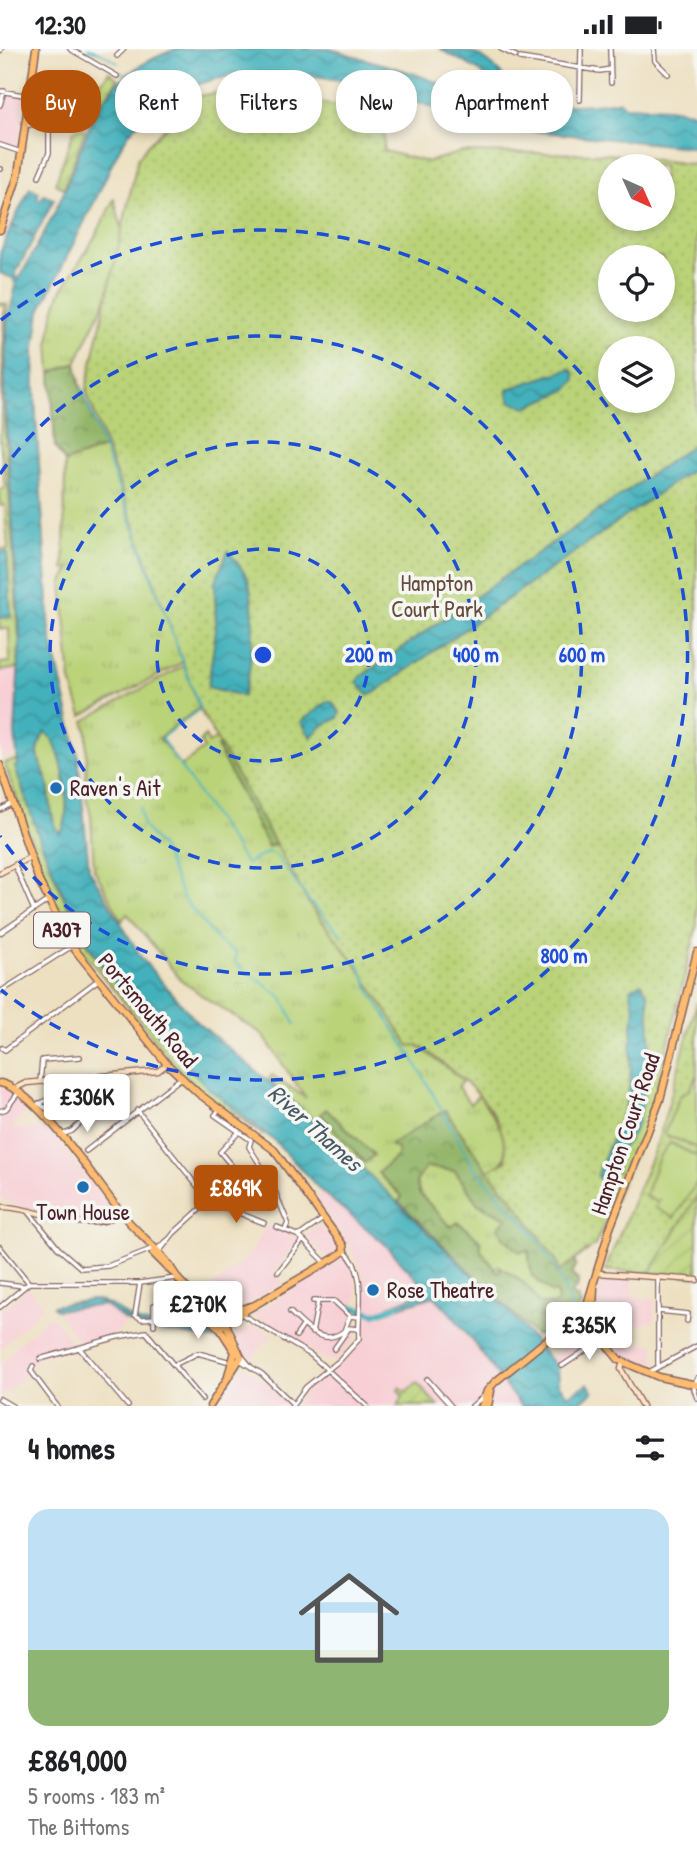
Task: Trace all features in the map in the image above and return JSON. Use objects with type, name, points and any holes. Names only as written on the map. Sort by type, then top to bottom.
[{"type":"main road","points":[[33,70],[36,49]]},
{"type":"main road","points":[[0,230],[15,193],[25,133]]},
{"type":"main road","name":"Portsmouth Road","points":[[0,765],[47,901],[72,946],[167,1064],[218,1112],[253,1138]]},
{"type":"main road","points":[[0,873],[30,857]]},
{"type":"main road","name":"Hampton Court Road","points":[[583,1311],[594,1286],[618,1205],[660,1100],[697,952]]},
{"type":"main road","points":[[18,1090],[26,1083],[158,1071],[167,1064]]},
{"type":"main road","points":[[0,1083],[18,1090],[37,1105],[121,1213],[176,1277],[190,1299],[221,1321],[239,1357],[212,1404]]},
{"type":"main road","name":"A307","points":[[253,1138],[274,1150],[342,1243],[344,1251]]},
{"type":"main road","points":[[1,1206],[84,1222],[111,1219],[121,1213]]},
{"type":"main road","points":[[221,1321],[248,1311],[344,1251]]},
{"type":"main road","points":[[598,1273],[697,1280]]},
{"type":"main road","name":"Hampton Court Road","points":[[594,1286],[594,1314]]},
{"type":"main road","points":[[221,1321],[258,1304]]},
{"type":"main road","points":[[583,1311],[594,1314]]},
{"type":"main road","points":[[583,1311],[586,1322],[623,1361],[649,1372],[696,1382]]},
{"type":"main road","points":[[487,1397],[583,1311]]},
{"type":"main road","points":[[561,1332],[586,1322],[594,1314]]},
{"type":"main road","points":[[594,1314],[601,1337]]},
{"type":"main road","points":[[623,1361],[621,1369],[642,1406]]},
{"type":"street","points":[[70,49],[115,75]]},
{"type":"street","points":[[117,56],[124,49]]},
{"type":"street","points":[[501,49],[518,57],[580,69],[610,69]]},
{"type":"street","points":[[580,100],[581,49]]},
{"type":"street","points":[[610,49],[611,83]]},
{"type":"street","points":[[654,49],[655,61],[668,75]]},
{"type":"street","points":[[0,105],[2,91],[21,94]]},
{"type":"street","points":[[38,176],[51,143],[50,133]]},
{"type":"street","points":[[0,145],[22,152]]},
{"type":"street","points":[[0,810],[13,803]]},
{"type":"street","points":[[15,866],[34,910]]},
{"type":"street","points":[[0,933],[47,901]]},
{"type":"street","points":[[0,992],[72,946]]},
{"type":"street","points":[[2,1048],[5,1050],[98,980]]},
{"type":"street","points":[[40,1082],[42,1060],[79,1057]]},
{"type":"street","points":[[86,1151],[181,1078]]},
{"type":"street","points":[[66,1081],[68,1109]]},
{"type":"street","points":[[0,1111],[6,1109],[18,1090]]},
{"type":"street","points":[[138,1110],[209,1201],[264,1223]]},
{"type":"street","points":[[61,1135],[72,1131],[93,1111]]},
{"type":"street","points":[[218,1112],[238,1133],[253,1138],[249,1147],[271,1182],[288,1223],[285,1230]]},
{"type":"street","points":[[238,1133],[220,1152],[244,1182]]},
{"type":"street","points":[[29,1212],[58,1248],[81,1268],[108,1266],[154,1251],[209,1201]]},
{"type":"street","points":[[278,1272],[301,1238],[323,1219]]},
{"type":"street","points":[[277,1227],[301,1238],[326,1263]]},
{"type":"street","points":[[0,1247],[29,1283]]},
{"type":"street","points":[[239,1357],[292,1404],[311,1382],[329,1369],[359,1339],[357,1274],[344,1251]]},
{"type":"street","points":[[0,1283],[140,1283],[172,1281],[176,1277]]},
{"type":"street","points":[[658,1277],[658,1365]]},
{"type":"street","points":[[140,1283],[135,1315],[142,1319],[154,1318]]},
{"type":"street","points":[[0,1307],[21,1285]]},
{"type":"street","points":[[312,1333],[318,1300]]},
{"type":"street","points":[[313,1301],[339,1303],[350,1316]]},
{"type":"street","points":[[154,1305],[154,1325]]},
{"type":"street","points":[[248,1311],[253,1320]]},
{"type":"street","points":[[658,1311],[688,1314],[687,1321]]},
{"type":"street","points":[[289,1312],[312,1333],[338,1335],[348,1325],[350,1316]]},
{"type":"street","points":[[241,1314],[329,1369],[367,1406]]},
{"type":"street","points":[[350,1316],[359,1315]]},
{"type":"street","points":[[296,1336],[303,1326]]},
{"type":"street","points":[[334,1349],[349,1328],[358,1329]]},
{"type":"street","points":[[40,1359],[117,1336],[146,1332],[202,1399]]},
{"type":"street","points":[[562,1366],[601,1337]]},
{"type":"street","points":[[649,1372],[697,1346]]},
{"type":"street","points":[[80,1349],[128,1406]]},
{"type":"street","points":[[174,1365],[198,1353],[227,1361]]},
{"type":"street","points":[[33,1366],[31,1371],[57,1406]]},
{"type":"street","points":[[429,1381],[451,1406]]},
{"type":"street","points":[[696,1382],[697,1398]]},
{"type":"street","points":[[473,1405],[487,1397]]},
{"type":"street","points":[[473,1405],[487,1397]]},
{"type":"street","points":[[0,1399],[12,1406]]},
{"type":"shaded area","points":[[6,93],[21,95],[18,146],[0,141],[0,115]]},
{"type":"shaded area","points":[[18,668],[14,756],[3,759],[0,751],[0,671]]},
{"type":"shaded area","points":[[0,1086],[15,1092],[29,1109],[11,1129],[49,1129],[115,1213],[72,1219],[10,1204],[0,1197]]},
{"type":"shaded area","points":[[322,1192],[384,1243],[444,1306],[521,1406],[295,1406],[301,1395],[316,1382],[328,1373],[333,1375],[333,1369],[362,1339],[361,1315],[365,1292],[361,1272],[348,1244],[314,1198]]},
{"type":"shaded area","points":[[319,1224],[338,1244],[338,1250],[327,1258],[305,1236]]},
{"type":"shaded area","points":[[267,1225],[300,1239],[275,1272],[284,1283],[245,1306],[241,1303],[233,1306],[206,1293],[251,1252]]},
{"type":"shaded area","points":[[344,1257],[350,1262],[357,1289],[354,1331],[357,1336],[336,1361],[325,1360],[253,1314]]},
{"type":"shaded area","points":[[602,1278],[633,1280],[633,1297],[655,1299],[655,1321],[629,1327],[632,1344],[655,1343],[655,1364],[651,1367],[623,1359],[616,1361],[605,1349],[609,1345],[597,1317]]},
{"type":"shaded area","points":[[28,1287],[43,1306],[0,1350],[0,1311]]},
{"type":"shaded area","points":[[93,1305],[105,1306],[126,1322],[119,1332],[81,1344],[57,1312]]},
{"type":"shaded area","points":[[51,1315],[75,1346],[37,1358],[29,1373],[0,1397],[0,1365],[19,1343]]},
{"type":"shaded area","points":[[255,1325],[273,1336],[252,1358],[243,1352],[234,1335]]},
{"type":"shaded area","points":[[581,1326],[593,1328],[598,1340],[569,1357],[570,1360],[557,1368],[550,1356],[563,1348],[559,1342]]},
{"type":"shaded area","points":[[242,1366],[272,1386],[289,1406],[219,1406]]},
{"type":"green space","points":[[109,72],[115,77],[115,83],[101,104],[101,83]]},
{"type":"green space","name":"Hampton Court Park","points":[[216,93],[216,133],[322,133],[322,103],[336,106],[336,133],[384,133],[384,151],[427,162],[462,152],[609,154],[598,154],[598,231],[676,231],[676,162],[697,165],[697,925],[650,1118],[595,1245],[557,1273],[559,1264],[513,1199],[488,1171],[506,1161],[504,1141],[489,1108],[464,1080],[449,1068],[418,1045],[409,1046],[355,963],[310,905],[199,708],[86,390],[138,158],[160,133],[202,133],[202,95]]},
{"type":"green space","points":[[73,133],[84,133],[64,188],[55,184]]},
{"type":"green space","points":[[114,199],[128,252],[76,363],[51,373],[49,343],[53,314],[61,291],[94,239]]},
{"type":"green space","points":[[0,303],[7,304],[2,392],[19,639],[18,668],[0,671],[0,663],[10,662],[9,629],[0,629],[0,618],[11,617],[7,552],[0,552],[0,549],[8,549],[5,505],[0,506],[0,489],[5,488],[0,440],[4,308]]},
{"type":"green space","points":[[76,363],[80,384],[104,448],[65,462],[55,447],[51,373]]},
{"type":"green space","points":[[104,448],[183,662],[82,716],[71,681],[62,583],[71,568],[64,570],[65,462]]},
{"type":"green space","points":[[185,665],[199,708],[159,738],[181,766],[204,749],[200,741],[205,736],[209,743],[217,738],[268,846],[277,844],[310,906],[355,963],[409,1045],[417,1045],[463,1080],[458,1087],[470,1104],[479,1095],[504,1133],[506,1161],[488,1171],[445,1110],[391,1145],[397,1149],[398,1155],[378,1173],[402,1196],[399,1202],[394,1200],[308,1115],[268,1080],[272,1075],[306,1098],[262,1034],[180,979],[127,913],[122,921],[94,869],[91,816],[86,796],[87,732],[84,721]]},
{"type":"green space","name":"Raven's Ait","points":[[45,732],[57,750],[65,781],[66,814],[60,834],[52,816],[48,785],[38,754]]},
{"type":"green space","points":[[221,741],[281,840],[268,847],[217,747]]},
{"type":"green space","points":[[16,760],[24,794],[56,880],[78,929],[102,967],[185,1065],[264,1136],[205,1094],[181,1072],[71,937],[53,900],[4,763]]},
{"type":"green space","points":[[697,1002],[697,1276],[605,1270],[658,1141]]},
{"type":"green space","points":[[697,1074],[697,1148],[664,1134],[680,1096],[690,1089]]},
{"type":"green space","points":[[498,1089],[515,1096],[532,1130],[523,1142],[524,1150],[516,1157],[513,1176],[522,1177],[523,1183],[532,1178],[536,1181],[532,1188],[545,1207],[542,1215],[552,1220],[550,1230],[562,1231],[560,1237],[546,1239],[538,1224],[544,1223],[542,1220],[530,1223],[551,1252],[557,1252],[562,1266],[570,1264],[567,1261],[564,1264],[559,1256],[564,1254],[562,1247],[569,1241],[576,1266],[572,1275],[578,1280],[578,1286],[571,1294],[578,1298],[581,1306],[565,1320],[558,1315],[552,1318],[543,1315],[542,1318],[557,1326],[548,1334],[535,1335],[399,1202],[402,1196],[378,1173],[398,1155],[397,1149],[390,1145],[445,1110],[488,1171],[494,1169],[503,1161],[513,1133],[503,1127],[496,1118],[487,1097]],"holes":[[[426,1167],[455,1171],[478,1204],[507,1218],[498,1227],[503,1237],[520,1252],[528,1250],[532,1276],[552,1293],[556,1292],[558,1301],[553,1305],[538,1303],[527,1286],[499,1266],[500,1272],[497,1272],[481,1251],[480,1240],[458,1222],[451,1227],[419,1193],[416,1182]]]},
{"type":"green space","points":[[326,1109],[374,1155],[365,1163],[320,1114]]},
{"type":"green space","points":[[670,1143],[697,1156],[697,1182],[674,1218],[656,1208],[659,1200],[656,1202],[645,1196],[659,1157]]},
{"type":"green space","points":[[426,1167],[455,1171],[478,1204],[508,1218],[528,1249],[532,1276],[556,1292],[558,1301],[553,1305],[538,1303],[499,1268],[501,1272],[497,1272],[483,1252],[434,1211],[420,1193],[416,1182]]},
{"type":"green space","points":[[697,1196],[697,1276],[650,1273]]},
{"type":"green space","points":[[417,1383],[438,1406],[398,1406],[403,1396],[398,1390],[400,1387],[406,1392]]},
{"type":"water","points":[[176,49],[331,49],[402,70],[336,70],[336,80],[322,77],[322,70],[216,70],[216,79],[202,83],[202,70],[134,70],[149,60]]},
{"type":"water","points":[[440,49],[474,54],[497,70],[478,70]]},
{"type":"water","points":[[417,75],[431,80],[431,107],[417,102]]},
{"type":"water","name":"River Thames","points":[[115,86],[115,133],[130,133],[40,311],[34,354],[50,632],[78,756],[89,869],[142,959],[196,1021],[308,1115],[509,1311],[557,1368],[558,1383],[567,1396],[588,1384],[593,1391],[577,1405],[573,1400],[571,1402],[574,1406],[521,1406],[458,1322],[434,1296],[390,1310],[389,1306],[428,1291],[384,1243],[322,1192],[276,1142],[208,1088],[118,988],[78,929],[41,843],[15,767],[18,765],[15,733],[20,639],[4,391],[7,323],[16,286],[13,278],[0,273],[0,253],[11,227],[19,228],[12,225],[30,188],[39,192],[37,198],[40,200],[44,195],[54,199],[35,236],[22,230],[34,238],[15,274],[18,281],[54,213],[88,133],[101,133],[101,104]],"holes":[[[45,732],[57,750],[62,765],[66,798],[66,813],[60,834],[52,816],[48,785],[38,754]]]},
{"type":"water","points":[[620,101],[625,106],[668,108],[697,113],[697,148],[552,133],[573,133],[573,105]]},
{"type":"water","points":[[569,369],[574,372],[575,380],[567,390],[527,407],[511,402],[507,392],[511,388]]},
{"type":"water","points":[[697,442],[697,466],[374,693],[367,694],[357,682],[359,678]]},
{"type":"water","points":[[228,551],[245,575],[251,596],[251,655],[243,696],[208,687],[216,630],[215,582]]},
{"type":"water","points":[[0,552],[7,552],[11,617],[0,618]]},
{"type":"water","points":[[327,702],[332,702],[340,713],[338,718],[322,726],[311,737],[301,722]]},
{"type":"water","points":[[641,983],[648,995],[652,1074],[645,1084],[641,1111],[634,1130],[618,1151],[617,1171],[603,1180],[597,1177],[598,1172],[625,1109],[630,1084],[632,1024],[635,1011],[630,989]]},
{"type":"water","points":[[92,1300],[107,1304],[143,1323],[205,1331],[219,1340],[146,1328],[125,1320],[104,1305],[56,1310],[53,1306]]},
{"type":"waterway","points":[[88,49],[100,52],[118,63]]},
{"type":"waterway","points":[[82,388],[200,709],[161,738],[246,864],[268,852],[275,854],[310,902],[343,936]]},
{"type":"waterway","points":[[140,807],[143,826],[162,849],[183,898],[218,941],[236,953],[235,963],[282,997],[295,1024]]},
{"type":"waterway","points":[[357,960],[372,995],[414,1060],[474,1168],[530,1229],[555,1266],[573,1309]]},
{"type":"waterway","points":[[353,1307],[375,1314],[397,1306]]},
{"type":"place","name":"Raven's Ait","points":[[56,788]]},
{"type":"place","name":"Town House","points":[[83,1187]]},
{"type":"place","name":"Rose Theatre","points":[[373,1290]]}]
